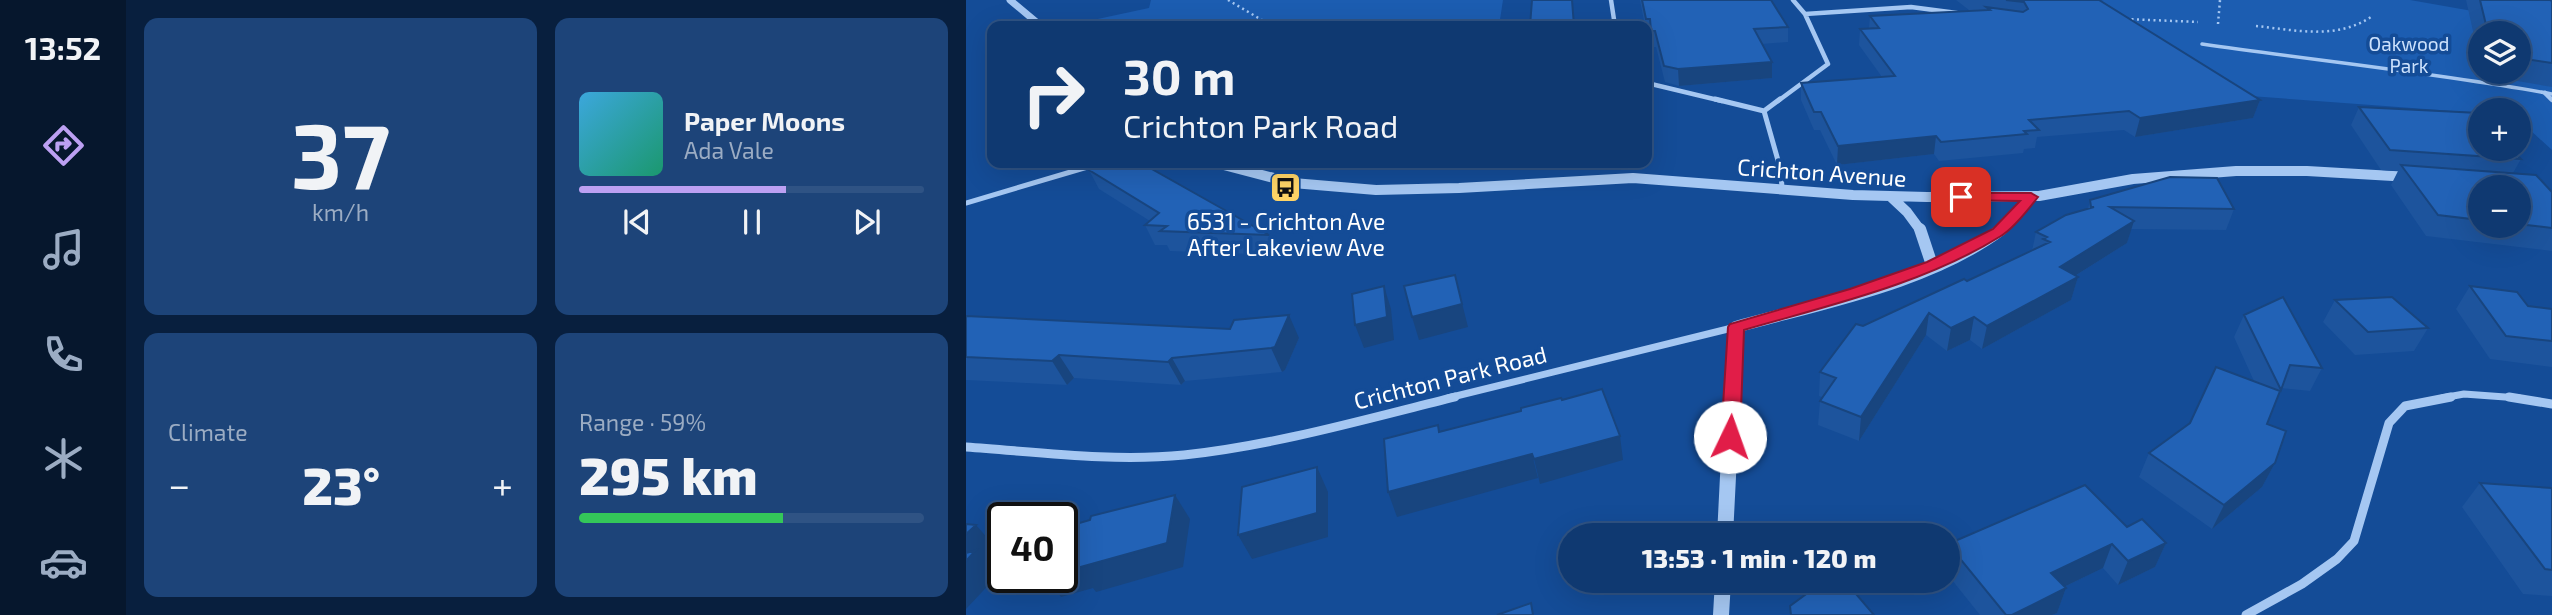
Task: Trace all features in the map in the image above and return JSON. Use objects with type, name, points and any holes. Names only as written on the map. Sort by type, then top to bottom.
[{"type":"street","points":[[1010,0],[1035,21]]},
{"type":"street","points":[[1611,0],[1614,21]]},
{"type":"street","points":[[1652,84],[1764,111],[1828,64],[1805,14],[1793,0]]},
{"type":"street","points":[[1805,14],[1911,8],[1967,14]]},
{"type":"street","points":[[2545,93],[2552,100]]},
{"type":"street","points":[[1764,111],[1781,171],[1782,189]]},
{"type":"street","points":[[966,202],[1084,168]]},
{"type":"street","name":"Crichton Avenue","points":[[1230,168],[1287,182],[1357,188],[1486,186],[1602,178],[1891,197],[2031,197],[2135,178],[2232,172],[2310,172],[2427,178]]},
{"type":"street","points":[[1891,197],[1913,216],[1920,226],[1932,265]]},
{"type":"street","name":"Crichton Park Road","points":[[966,447],[1123,457],[1182,455],[1301,435],[1736,327],[1855,293],[1932,265],[1998,232],[2031,197]]},
{"type":"street","points":[[1726,523],[1736,327]]},
{"type":"street","points":[[2246,615],[2302,584],[2337,559],[2354,541],[2389,423],[2405,406],[2464,394],[2499,395],[2552,404]]},
{"type":"street","points":[[1721,615],[1722,593]]},
{"type":"lane","points":[[2202,44],[2338,64],[2457,77],[2552,94]]},
{"type":"path","points":[[1228,0],[1264,21]]},
{"type":"green space","points":[[1151,0],[1503,0],[1500,21],[1088,21],[1149,8]]},
{"type":"green space","name":"Oakwood Park","points":[[2085,0],[2410,0],[2529,21],[2468,21],[2468,84],[2531,84],[2531,21],[2552,25],[2552,150],[2531,131],[2531,98],[2468,98],[2468,112],[2236,95]]},
{"type":"green space","points":[[1351,168],[1427,168],[1373,170]]},
{"type":"building","points":[[1532,0],[1572,0],[1574,21],[1530,21]]},
{"type":"building","points":[[1642,0],[1771,0],[1788,27],[1754,29],[1772,62],[1678,69],[1664,66],[1655,31],[1652,31],[1652,21],[1646,19]]},
{"type":"building","points":[[2006,0],[2099,0],[2260,100],[2140,118],[2129,111],[2029,120],[2039,130],[2024,131],[2027,134],[1941,142],[1936,136],[1838,146],[1821,112],[1814,112],[1801,83],[1895,76],[1860,29],[1879,28],[1870,16],[1990,10],[1986,7],[2023,12],[2028,9],[2024,2]]},
{"type":"building","points":[[2480,0],[2551,0],[2552,63],[2531,60],[2531,21],[2485,21]]},
{"type":"building","points":[[2359,107],[2468,112],[2468,155],[2390,150]]},
{"type":"building","points":[[2401,165],[2536,175],[2552,192],[2552,228],[2531,226],[2531,175],[2468,175],[2468,219],[2438,215]]},
{"type":"building","points":[[1150,168],[1269,235],[1160,231],[1167,226],[1145,225],[1159,213],[1089,170]]},
{"type":"building","points":[[2170,177],[2217,178],[2234,209],[2110,207],[2134,221],[2060,267],[2078,277],[1987,326],[1974,317],[1951,328],[1929,313],[1861,417],[1820,401],[1836,378],[1820,372],[1856,324],[1863,326],[2050,242],[2043,239],[2047,237],[2036,232],[2066,215],[2094,207],[2091,207],[2090,200]]},
{"type":"building","points":[[1455,275],[1462,304],[1412,317],[1404,286]]},
{"type":"building","points":[[1384,286],[1387,317],[1355,325],[1352,294]]},
{"type":"building","points":[[2470,286],[2517,292],[2528,306],[2552,309],[2552,341],[2506,336]]},
{"type":"building","points":[[2283,297],[2322,368],[2290,365],[2281,390],[2244,315]]},
{"type":"building","points":[[2392,297],[2428,328],[2368,332],[2335,300]]},
{"type":"building","points":[[1289,315],[1275,347],[1172,358],[1168,362],[1059,355],[1052,361],[966,357],[966,316],[1230,329],[1234,320]]},
{"type":"building","points":[[2216,367],[2280,391],[2267,424],[2286,431],[2275,463],[2224,505],[2149,453],[2190,423]]},
{"type":"building","points":[[1602,389],[1620,436],[1534,459],[1532,454],[1388,492],[1384,439],[1438,425],[1439,432],[1521,411],[1521,408]]},
{"type":"building","points":[[1317,467],[1317,513],[1238,535],[1242,487]]},
{"type":"building","points":[[2480,483],[2552,488],[2552,570],[2545,569]]},
{"type":"building","points":[[2085,485],[2127,527],[2142,519],[2166,543],[2128,561],[2112,544],[2051,573],[2066,588],[2012,615],[2006,615],[1960,559],[1960,539]]},
{"type":"building","points":[[1175,495],[1167,543],[1078,568],[1078,523],[1090,520],[1091,516]]},
{"type":"building","points":[[966,524],[976,525],[966,534]]},
{"type":"building","points":[[976,550],[966,561],[966,553]]},
{"type":"building","points":[[1808,593],[1855,593],[1874,615],[1791,615],[1790,606]]},
{"type":"building","points":[[1531,603],[1533,615],[1497,615]]},
{"type":"place","name":"6531 - Crichton Ave After Lakeview Ave","points":[[1286,187]]},
{"type":"route","points":[[1730,437],[1736,327],[1855,293],[1932,265],[1998,232],[2031,197],[1961,197]]}]
